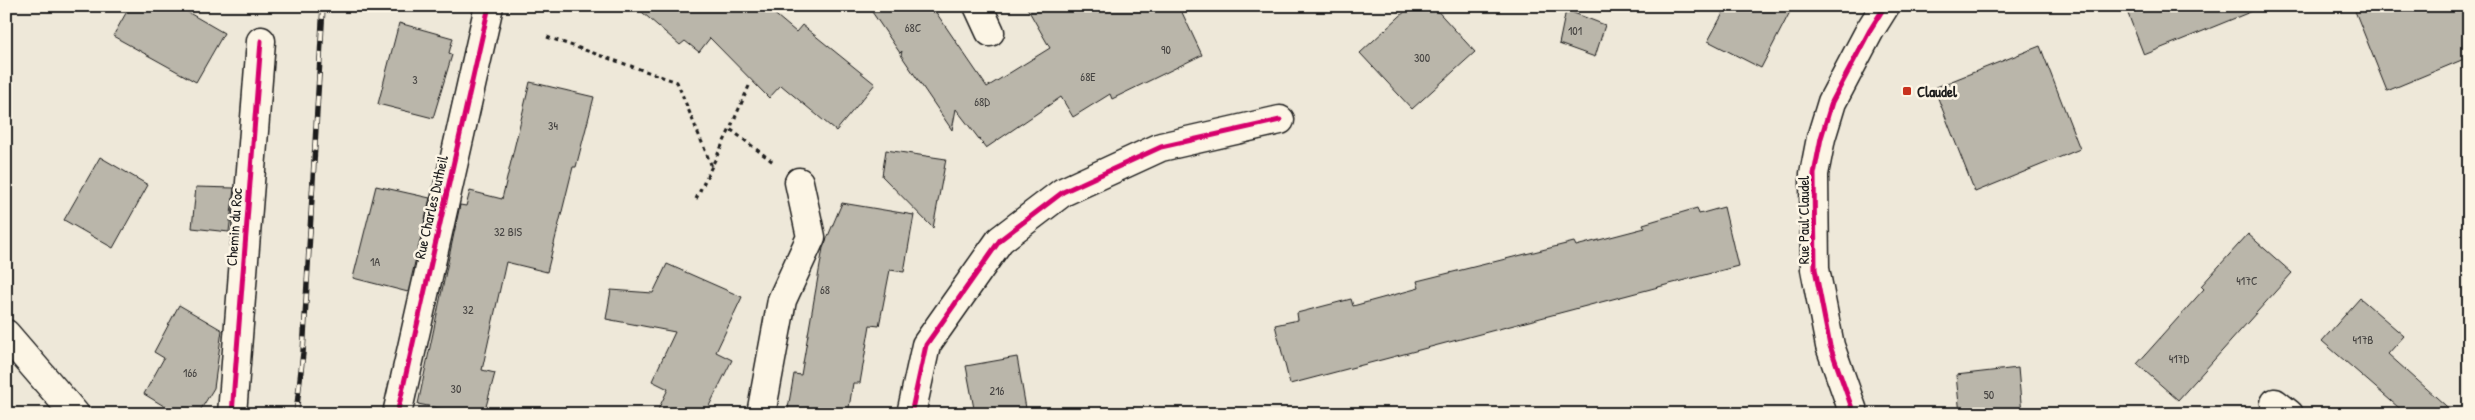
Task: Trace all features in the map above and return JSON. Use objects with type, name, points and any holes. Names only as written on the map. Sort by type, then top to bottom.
[{"type":"street","name":"Rue Charles Dutheil","points":[[397,414],[489,6]]},
{"type":"street","points":[[978,6],[990,32]]},
{"type":"street","name":"Rue Paul Claudel","points":[[1854,414],[1830,346],[1815,269],[1814,174],[1821,138],[1832,102],[1870,30],[1885,6]]},
{"type":"street","name":"Chemin du Roc","points":[[232,414],[261,41]]},
{"type":"street","points":[[911,414],[926,345],[1000,240],[1063,192],[1161,147],[1280,120]]},
{"type":"street","points":[[761,414],[782,300],[811,237],[799,182]]},
{"type":"street","points":[[6,334],[75,414]]},
{"type":"path","points":[[547,37],[678,82],[712,167]]},
{"type":"path","points":[[696,199],[749,86]]},
{"type":"path","points":[[730,129],[799,182]]},
{"type":"building","points":[[130,6],[177,6],[224,33],[196,82],[113,36]]},
{"type":"building","points":[[635,6],[765,6],[796,32],[802,25],[875,84],[836,131],[781,85],[769,98],[710,38],[699,52],[685,41],[680,45]]},
{"type":"building","points":[[868,6],[939,6],[935,11],[987,87],[1050,48],[1026,6],[1179,6],[1202,55],[1112,99],[1110,94],[1073,117],[1061,97],[986,148],[956,109],[952,130],[901,55],[902,51],[900,53]]},
{"type":"building","points":[[1411,6],[1433,6],[1475,52],[1412,109],[1360,53]]},
{"type":"building","points":[[1727,6],[1793,6],[1761,68],[1708,41]]},
{"type":"building","points":[[2125,6],[2260,6],[2260,8],[2144,55]]},
{"type":"building","points":[[2353,6],[2469,6],[2469,57],[2387,91]]},
{"type":"building","points":[[1566,10],[1605,25],[1595,57],[1559,44]]},
{"type":"building","points":[[399,23],[453,38],[449,53],[452,55],[433,118],[378,104]]},
{"type":"building","points":[[2040,46],[2080,149],[1975,192],[1934,88]]},
{"type":"building","points":[[530,82],[594,97],[576,167],[573,167],[547,272],[506,262],[482,370],[495,373],[484,414],[467,414],[418,404],[460,205],[466,206],[470,191],[502,199]]},
{"type":"building","points":[[886,150],[946,159],[933,228],[882,176]]},
{"type":"building","points":[[100,157],[148,185],[113,248],[64,220]]},
{"type":"building","points":[[376,186],[430,198],[408,292],[353,278]]},
{"type":"building","points":[[196,187],[234,188],[229,232],[192,228]]},
{"type":"building","points":[[842,203],[914,215],[904,272],[890,270],[879,326],[870,325],[860,383],[853,383],[848,414],[787,414],[794,374],[801,375],[823,248]]},
{"type":"building","points":[[1724,207],[1738,266],[1290,384],[1275,325],[1298,320],[1297,313],[1351,299],[1353,306],[1419,288],[1417,281],[1574,242],[1576,246],[1645,228],[1643,224],[1697,208],[1699,214]]},
{"type":"building","points":[[2248,234],[2292,273],[2178,400],[2137,364],[2204,289],[2201,286]]},
{"type":"building","points":[[667,264],[742,297],[716,352],[732,360],[705,414],[656,414],[668,389],[652,381],[675,332],[606,319],[611,290],[653,293]]},
{"type":"building","points":[[2360,298],[2404,336],[2388,354],[2455,414],[2406,414],[2322,341]]},
{"type":"building","points":[[179,305],[222,330],[214,388],[198,414],[177,414],[144,394],[164,358],[154,352]]},
{"type":"building","points":[[1017,357],[1027,414],[975,414],[966,366]]},
{"type":"building","points":[[2018,368],[2022,414],[1960,414],[1956,375]]},
{"type":"railway","points":[[296,414],[303,353],[323,6]]},
{"type":"cycle path","points":[[397,414],[489,6]]},
{"type":"cycle path","points":[[1854,414],[1830,346],[1815,269],[1814,174],[1821,138],[1832,102],[1870,30],[1885,6]]},
{"type":"cycle path","points":[[232,414],[261,41]]},
{"type":"cycle path","points":[[911,414],[926,345],[1000,240],[1063,192],[1161,147],[1280,120]]},
{"type":"place","name":"Claudel","points":[[1907,91]]}]
